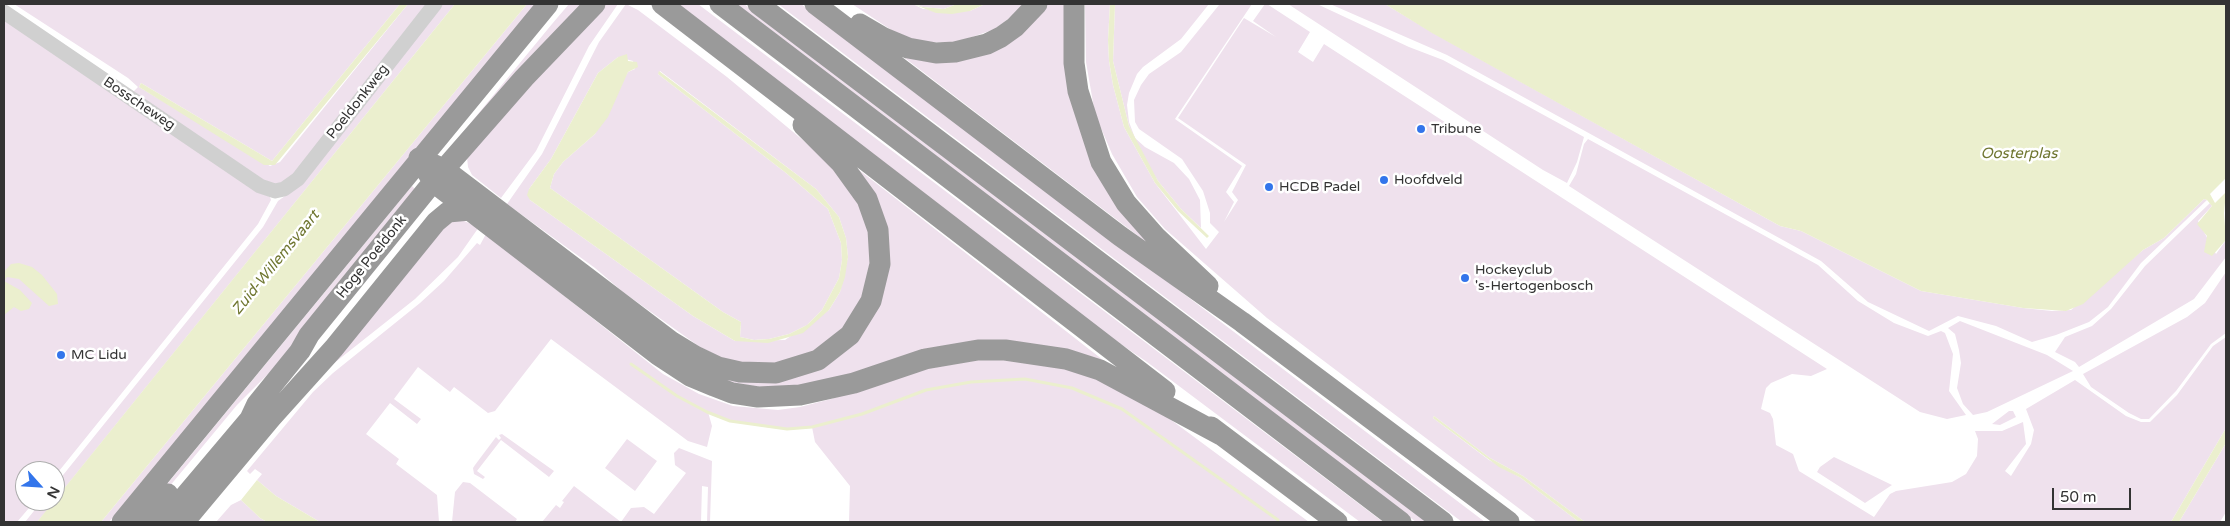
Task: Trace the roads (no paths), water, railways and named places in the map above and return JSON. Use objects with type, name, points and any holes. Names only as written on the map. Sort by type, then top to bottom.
[{"type":"highway","name":"Hoge Poeldonk","points":[[122,522],[548,4]]},
{"type":"highway","name":"Hoge Poeldonk","points":[[163,522],[250,419],[257,404],[300,352],[309,335],[439,176],[524,78],[595,4]]},
{"type":"highway","points":[[662,4],[1221,435],[1337,522]]},
{"type":"highway","points":[[720,4],[1401,522]]},
{"type":"highway","points":[[758,4],[1443,522]]},
{"type":"highway","points":[[815,4],[1120,236],[1242,322],[1508,522]]},
{"type":"highway","points":[[825,4],[896,44],[920,51],[945,53],[972,49],[1001,38],[1016,27],[1037,4]]},
{"type":"highway","points":[[1074,4],[1073,48],[1078,91],[1090,135],[1101,162],[1126,203],[1156,237],[1188,266],[1242,322]]},
{"type":"highway","points":[[439,176],[672,342],[695,356],[718,367],[740,372],[776,373],[799,368],[818,360],[834,349],[850,335],[862,318],[877,283],[880,264],[878,230],[874,214],[857,182],[757,76]]},
{"type":"highway","points":[[420,158],[439,176],[463,205],[658,355],[690,376],[732,393],[758,397],[800,395],[854,383],[924,359],[968,351],[1005,350],[1066,359],[1100,370],[1221,435]]},
{"type":"highway","points":[[250,419],[306,359],[426,212],[438,202],[463,205]]},
{"type":"highway","points":[[184,522],[334,348],[433,226],[448,212],[463,205]]},
{"type":"highway","points":[[145,522],[237,411],[309,335]]},
{"type":"street","name":"Poeldonkweg","points":[[275,191],[284,190],[298,179],[435,4]]},
{"type":"street","name":"Bosscheweg","points":[[4,12],[260,186],[275,191]]},
{"type":"water","points":[[400,4],[408,4],[275,165],[264,165],[139,87],[141,83],[272,161]]},
{"type":"water","name":"Zuid-Willemsvaart","points":[[455,4],[527,4],[101,522],[37,522],[46,511],[65,511],[65,487]]},
{"type":"water","points":[[913,4],[944,9],[957,4],[985,4],[970,11],[952,14],[936,13]]},
{"type":"water","points":[[1110,4],[1115,4],[1113,61],[1129,126],[1158,181],[1181,209],[1209,236],[1207,238],[1178,211],[1155,183],[1124,127],[1109,61]]},
{"type":"water","name":"Oosterplas","points":[[1385,4],[2226,4],[2226,178],[2210,194],[2215,203],[2226,192],[2224,213],[2226,240],[2212,256],[2204,252],[2207,236],[2197,224],[2212,206],[2204,199],[2164,238],[2143,250],[2083,304],[2066,311],[2023,308],[1921,291],[1801,231],[1780,226],[1432,33]]},
{"type":"water","points":[[627,54],[628,61],[637,62],[638,67],[628,72],[608,117],[595,134],[563,162],[554,174],[550,188],[723,312],[741,322],[740,337],[754,340],[769,339],[789,334],[807,325],[822,310],[839,278],[842,260],[841,243],[828,209],[786,173],[658,74],[659,71],[816,189],[839,217],[846,238],[848,257],[845,277],[840,292],[829,310],[803,333],[768,343],[735,341],[693,316],[530,200],[527,195],[529,189],[551,159],[598,73],[618,57]]},
{"type":"water","points":[[19,263],[32,267],[42,275],[57,294],[58,304],[49,306],[19,279],[7,277],[4,281],[4,272],[11,264]]},
{"type":"water","points":[[4,281],[20,290],[32,303],[29,309],[21,311],[14,307],[4,315]]},
{"type":"water","points":[[1434,416],[1490,458],[1523,476],[1585,522],[1579,522],[1521,478],[1499,467],[1433,418]]},
{"type":"water","points":[[2226,428],[2226,443],[2179,522],[2171,522]]},
{"type":"water","points":[[257,480],[276,496],[320,522],[267,522],[260,518],[241,500]]},
{"type":"waterway","points":[[631,364],[677,396],[707,412],[730,421],[787,429],[812,427],[862,414],[926,390],[971,382],[1025,379],[1072,388],[1122,409],[1278,520]]},
{"type":"place","name":"Tribune","points":[[1421,129]]},
{"type":"place","name":"Hoofdveld","points":[[1384,180]]},
{"type":"place","name":"HCDB Padel","points":[[1269,187]]},
{"type":"place","name":"Hockeyclub 's-Hertogenbosch","points":[[1465,278]]},
{"type":"place","name":"MC Lidu","points":[[61,355]]}]
